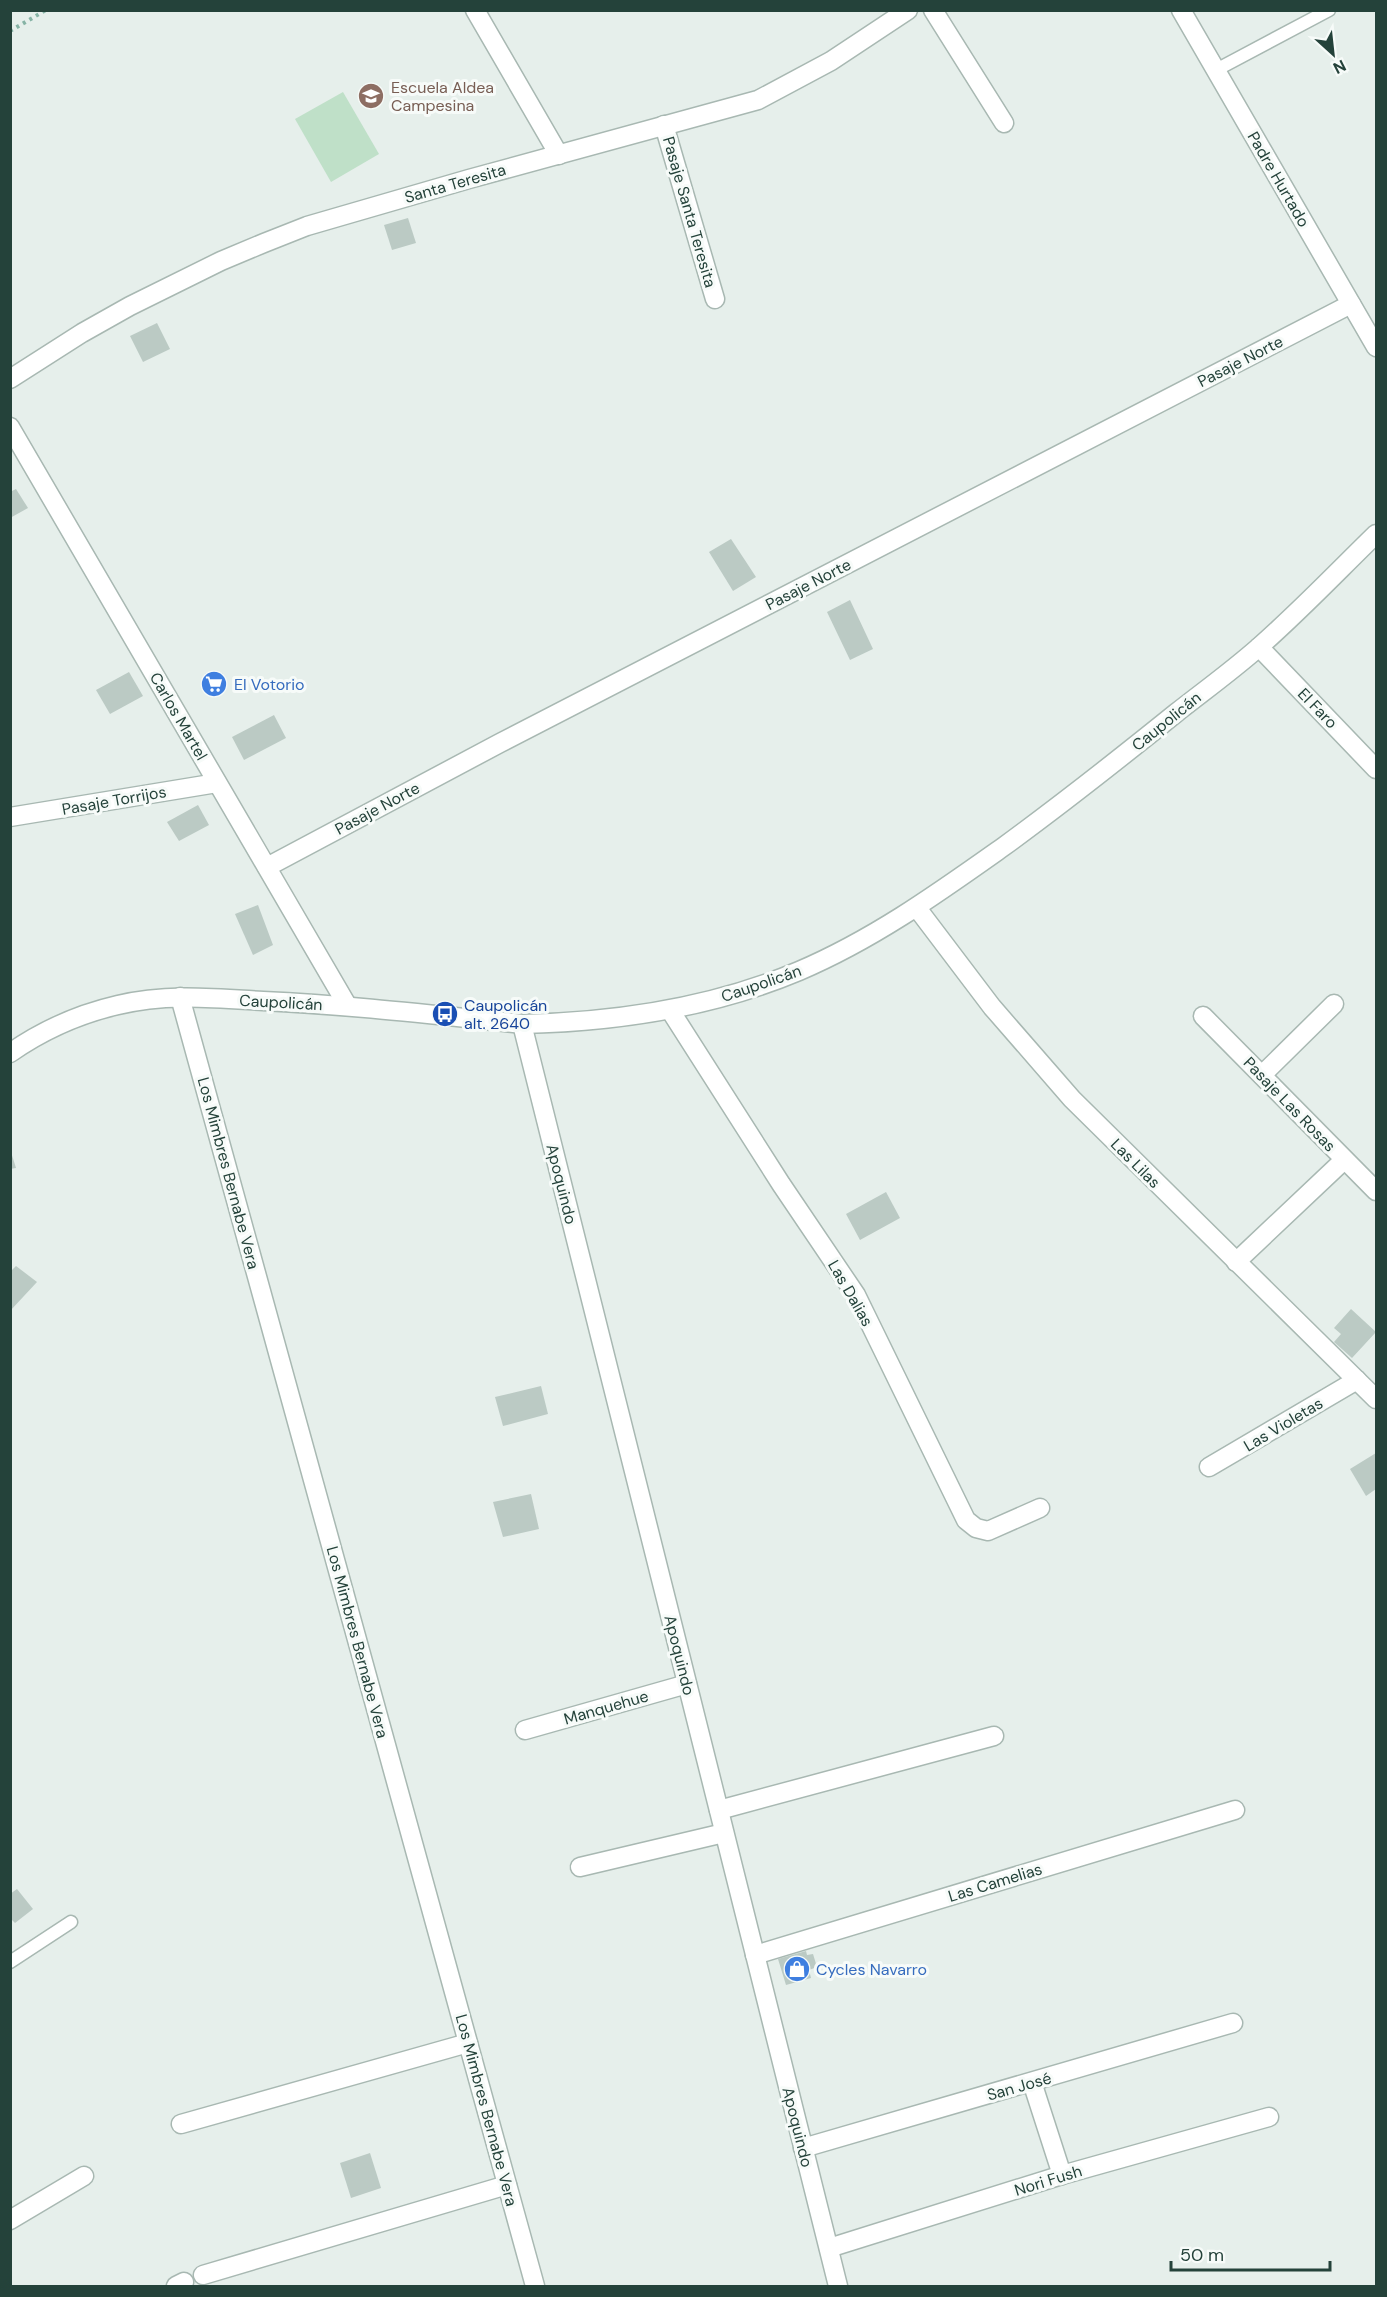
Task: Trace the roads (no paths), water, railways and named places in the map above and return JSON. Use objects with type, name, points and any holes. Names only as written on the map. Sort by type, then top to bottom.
[{"type":"street","points":[[475,10],[559,155]]},
{"type":"street","name":"Santa Teresita","points":[[10,379],[73,338],[130,306],[221,261],[264,243],[307,226],[469,179],[758,100],[831,61],[908,10]]},
{"type":"street","points":[[933,10],[1004,123]]},
{"type":"street","name":"Padre Hurtado","points":[[1181,10],[1377,348]]},
{"type":"street","name":"Pasaje Santa Teresita","points":[[664,125],[715,300]]},
{"type":"street","name":"Pasaje Norte","points":[[267,867],[500,743],[1351,304]]},
{"type":"street","name":"Carlos Martel","points":[[10,427],[347,1005]]},
{"type":"street","name":"Caupolicán","points":[[10,1053],[34,1038],[89,1012],[150,999],[180,997],[347,1005],[522,1024],[587,1021],[670,1010],[757,987],[799,971],[879,932],[917,908],[1070,799],[1259,647],[1376,536]]},
{"type":"street","name":"El Faro","points":[[1259,647],[1377,769]]},
{"type":"street","name":"Pasaje Torrijos","points":[[10,817],[217,783]]},
{"type":"street","name":"Las Lilas","points":[[917,908],[953,958],[1032,1055],[1114,1142],[1377,1399]]},
{"type":"street","name":"Los Mimbres Bernabe Vera","points":[[180,997],[535,2286]]},
{"type":"street","points":[[1262,1075],[1334,1004]]},
{"type":"street","name":"Las Dalias","points":[[670,1010],[856,1295],[966,1520],[976,1528],[987,1531],[1040,1508]]},
{"type":"street","name":"Pasaje Las Rosas","points":[[1203,1016],[1377,1191]]},
{"type":"street","name":"Apoquindo","points":[[522,1024],[838,2286]]},
{"type":"street","points":[[1236,1262],[1344,1160]]},
{"type":"street","name":"Las Violetas","points":[[1209,1467],[1357,1380]]},
{"type":"street","name":"Manquehue","points":[[525,1730],[687,1684]]},
{"type":"street","points":[[719,1810],[994,1736]]},
{"type":"street","name":"Las Camelias","points":[[755,1955],[1235,1810]]},
{"type":"street","points":[[580,1867],[724,1833]]},
{"type":"street","name":"San José","points":[[803,2148],[1233,2023]]},
{"type":"street","points":[[181,2124],[468,2043]]},
{"type":"street","points":[[1032,2082],[1062,2175]]},
{"type":"street","name":"Nori Fush","points":[[829,2248],[1062,2175],[1269,2117]]},
{"type":"street","points":[[10,2220],[84,2176]]},
{"type":"street","points":[[203,2275],[507,2185]]},
{"type":"lane","points":[[1216,70],[1324,12]]},
{"type":"lane","points":[[10,1962],[71,1922]]},
{"type":"place","name":"Escuela Aldea Campesina","points":[[371,96]]},
{"type":"place","name":"El Votorio","points":[[214,684]]},
{"type":"place","name":"Caupolicán alt. 2640","points":[[445,1014]]},
{"type":"place","name":"Cycles Navarro","points":[[797,1969]]}]
